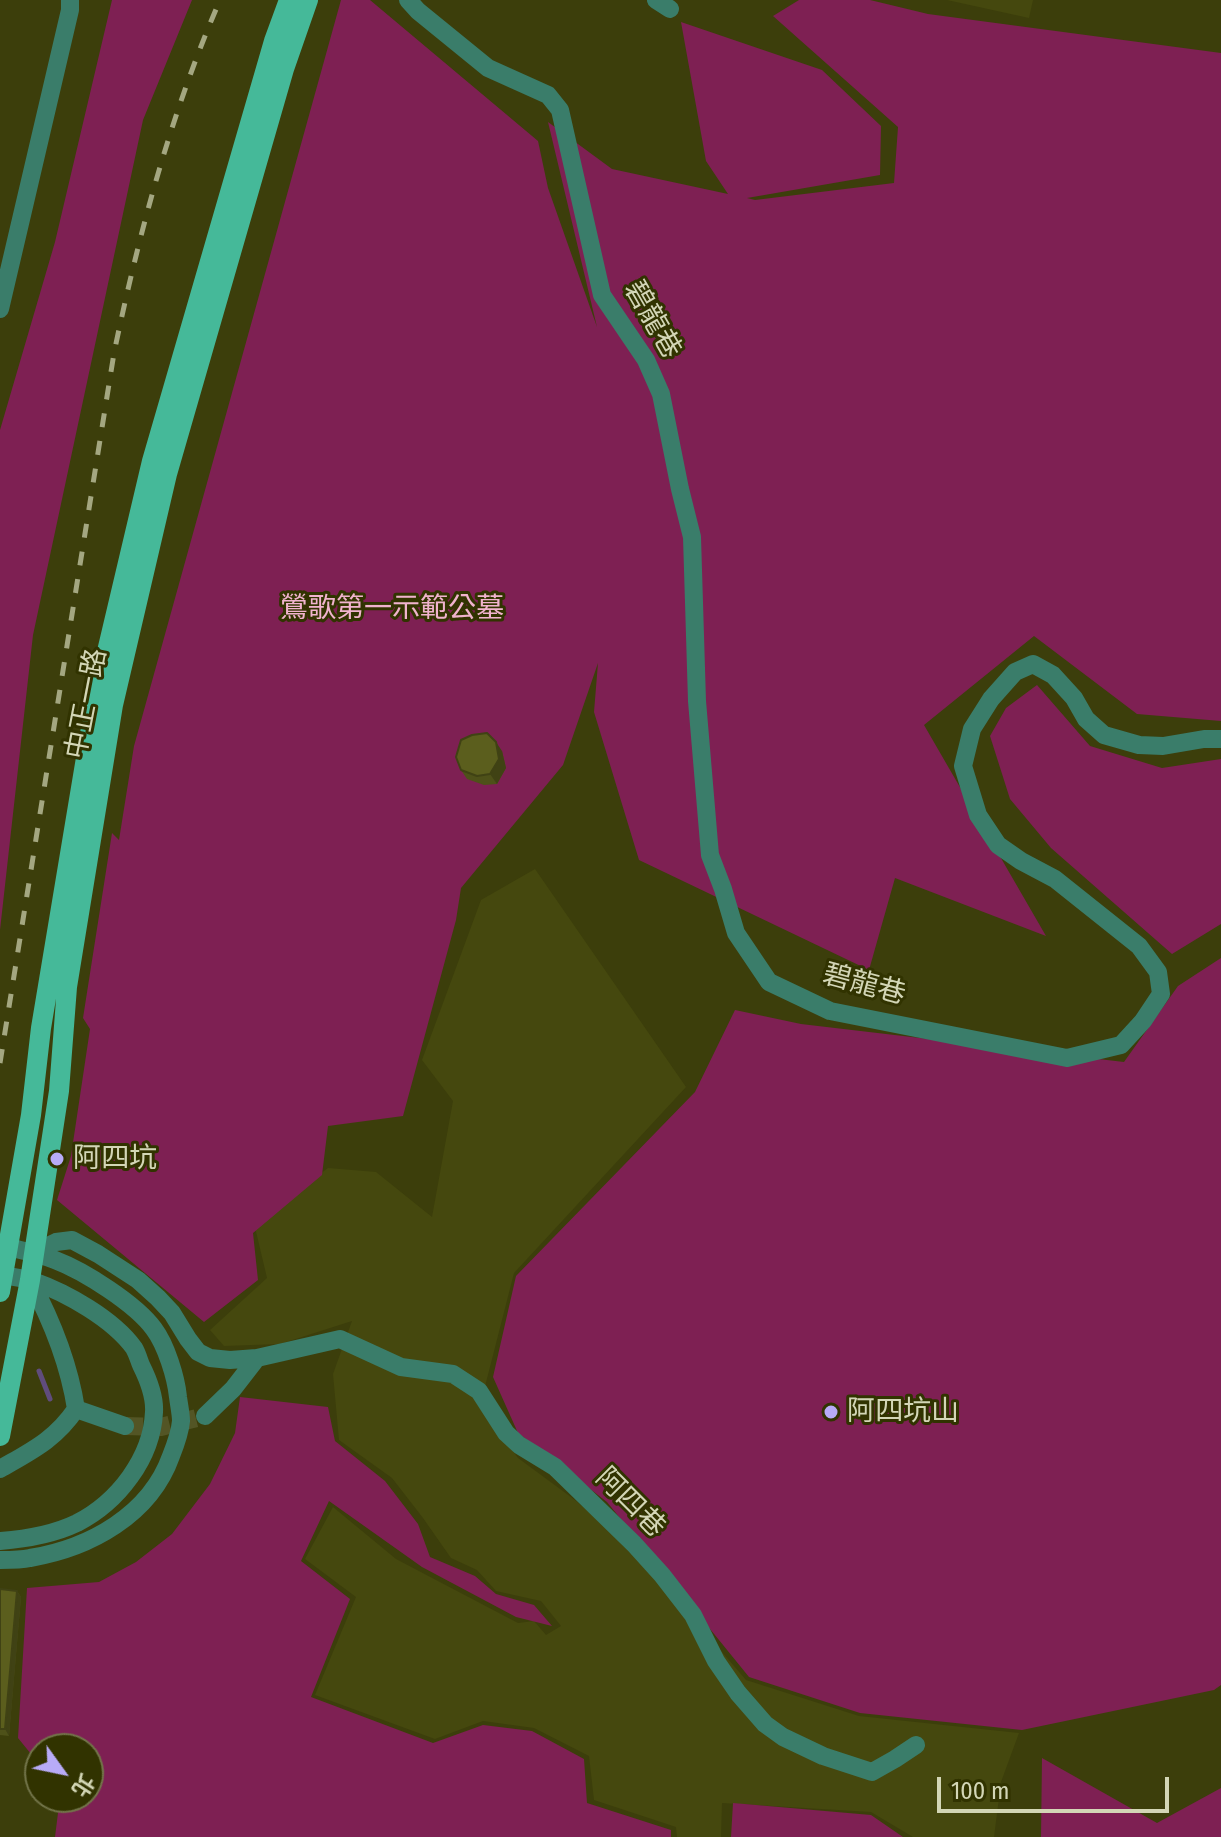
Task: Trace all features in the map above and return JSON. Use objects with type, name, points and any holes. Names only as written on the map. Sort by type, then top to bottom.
[{"type":"main road","name":"中正一路","points":[[2,1283],[96,698],[152,461],[289,0]]},
{"type":"main road","name":"中正一路","points":[[0,1436],[30,1280],[59,1091],[67,987],[113,705],[167,474],[284,69],[308,0]]},
{"type":"street","name":"碧龍巷","points":[[408,0],[488,68],[548,95],[560,110],[602,295],[646,360],[661,394],[692,537],[697,701],[710,855],[736,933],[769,982],[830,1011],[1054,1056],[1067,1058],[1121,1045],[1143,1021],[1161,994],[1158,972],[1139,946],[1055,879],[998,845],[978,815],[963,766],[972,729],[991,699],[1015,672],[1033,664],[1053,675],[1074,698],[1086,719],[1104,735],[1139,745],[1163,746],[1221,739]]},
{"type":"street","points":[[0,309],[72,3]]},
{"type":"street","name":"阿四巷","points":[[33,1253],[56,1242],[72,1240],[117,1265],[148,1289],[172,1313],[198,1352],[210,1358],[257,1358],[340,1339],[401,1367],[453,1374],[479,1391],[506,1433],[519,1445],[555,1467],[662,1575],[693,1615],[716,1661],[738,1693],[765,1724],[783,1737],[823,1756],[872,1772],[916,1745]]},
{"type":"street","points":[[3,1560],[28,1559],[57,1552],[97,1537],[119,1524],[147,1500],[165,1474],[181,1421],[177,1382],[154,1329],[128,1302],[69,1266],[8,1247]]},
{"type":"street","points":[[2,1283],[30,1280],[65,1295],[109,1322],[134,1349],[148,1380],[154,1409],[150,1434],[135,1470],[110,1500],[77,1522],[36,1538],[5,1540]]},
{"type":"street","points":[[0,1469],[49,1439],[65,1425],[76,1409],[72,1383],[55,1331],[30,1280]]},
{"type":"street","points":[[205,1416],[233,1389],[257,1358]]},
{"type":"street","points":[[76,1409],[125,1426]]},
{"type":"shaded area","points":[[947,0],[1033,0],[1029,18]]},
{"type":"shaded area","points":[[535,869],[686,1087],[514,1273],[480,1406],[518,1458],[575,1500],[636,1552],[746,1680],[859,1716],[1019,1733],[1001,1782],[994,1837],[913,1837],[871,1812],[722,1803],[721,1837],[677,1837],[676,1827],[594,1800],[589,1756],[534,1728],[483,1721],[435,1739],[315,1695],[356,1597],[305,1559],[333,1507],[396,1559],[518,1623],[534,1621],[546,1635],[561,1626],[541,1601],[496,1591],[477,1570],[451,1558],[392,1478],[339,1440],[333,1374],[352,1321],[280,1344],[224,1346],[210,1330],[267,1278],[254,1223],[328,1168],[376,1172],[432,1217],[453,1101],[422,1060],[481,900]]},
{"type":"green space","points":[[112,0],[192,0],[143,120],[33,635],[0,930],[0,430],[55,242]]},
{"type":"green space","name":"鶯歌第一示範公墓","points":[[341,0],[370,0],[538,141],[548,188],[597,327],[548,122],[612,169],[728,194],[706,161],[681,22],[822,70],[881,126],[880,175],[747,198],[755,200],[894,183],[898,127],[773,16],[799,0],[870,0],[928,14],[1221,53],[1221,721],[1137,714],[1034,636],[924,725],[1046,936],[895,878],[869,970],[639,860],[594,712],[598,663],[563,765],[461,888],[456,920],[403,1116],[328,1126],[322,1175],[253,1233],[258,1280],[204,1322],[57,1200],[71,1156],[90,1029],[83,1018],[112,833],[119,840],[134,746]]},
{"type":"green space","points":[[1037,685],[1090,746],[1162,768],[1221,759],[1221,924],[1172,954],[1051,848],[1010,799],[990,736],[1006,708]]},
{"type":"green space","points":[[1221,958],[1221,1685],[1214,1690],[1022,1730],[860,1713],[749,1677],[607,1502],[518,1433],[493,1377],[516,1276],[695,1092],[735,1010],[801,1024],[1124,1062],[1178,986]]},
{"type":"green space","points":[[240,1397],[328,1407],[335,1441],[385,1481],[418,1524],[430,1557],[475,1576],[496,1594],[534,1605],[552,1626],[516,1617],[422,1567],[329,1501],[301,1561],[350,1599],[311,1697],[433,1743],[483,1725],[532,1731],[584,1759],[587,1803],[671,1830],[671,1837],[55,1837],[58,1813],[104,1813],[104,1733],[24,1733],[24,1745],[18,1738],[27,1588],[99,1582],[136,1562],[172,1534],[210,1484],[235,1433]]},
{"type":"green space","points":[[1042,1758],[1157,1823],[1221,1788],[1221,1837],[1041,1837]]},
{"type":"green space","points":[[733,1803],[871,1815],[903,1837],[731,1837]]},
{"type":"building","points":[[487,733],[496,742],[499,759],[490,774],[477,776],[461,770],[456,757],[461,740]]},
{"type":"building","points":[[0,1589],[17,1591],[5,1729],[0,1729]]},
{"type":"waterway","name":"阿四坑","points":[[39,1371],[50,1399]]},
{"type":"tunnel","points":[[125,1426],[161,1427],[205,1416]]},
{"type":"railway","points":[[0,1063],[114,353],[158,174],[186,86],[220,0]]},
{"type":"place","name":"阿四坑","points":[[57,1159]]},
{"type":"place","name":"阿四坑山","points":[[831,1412]]}]
